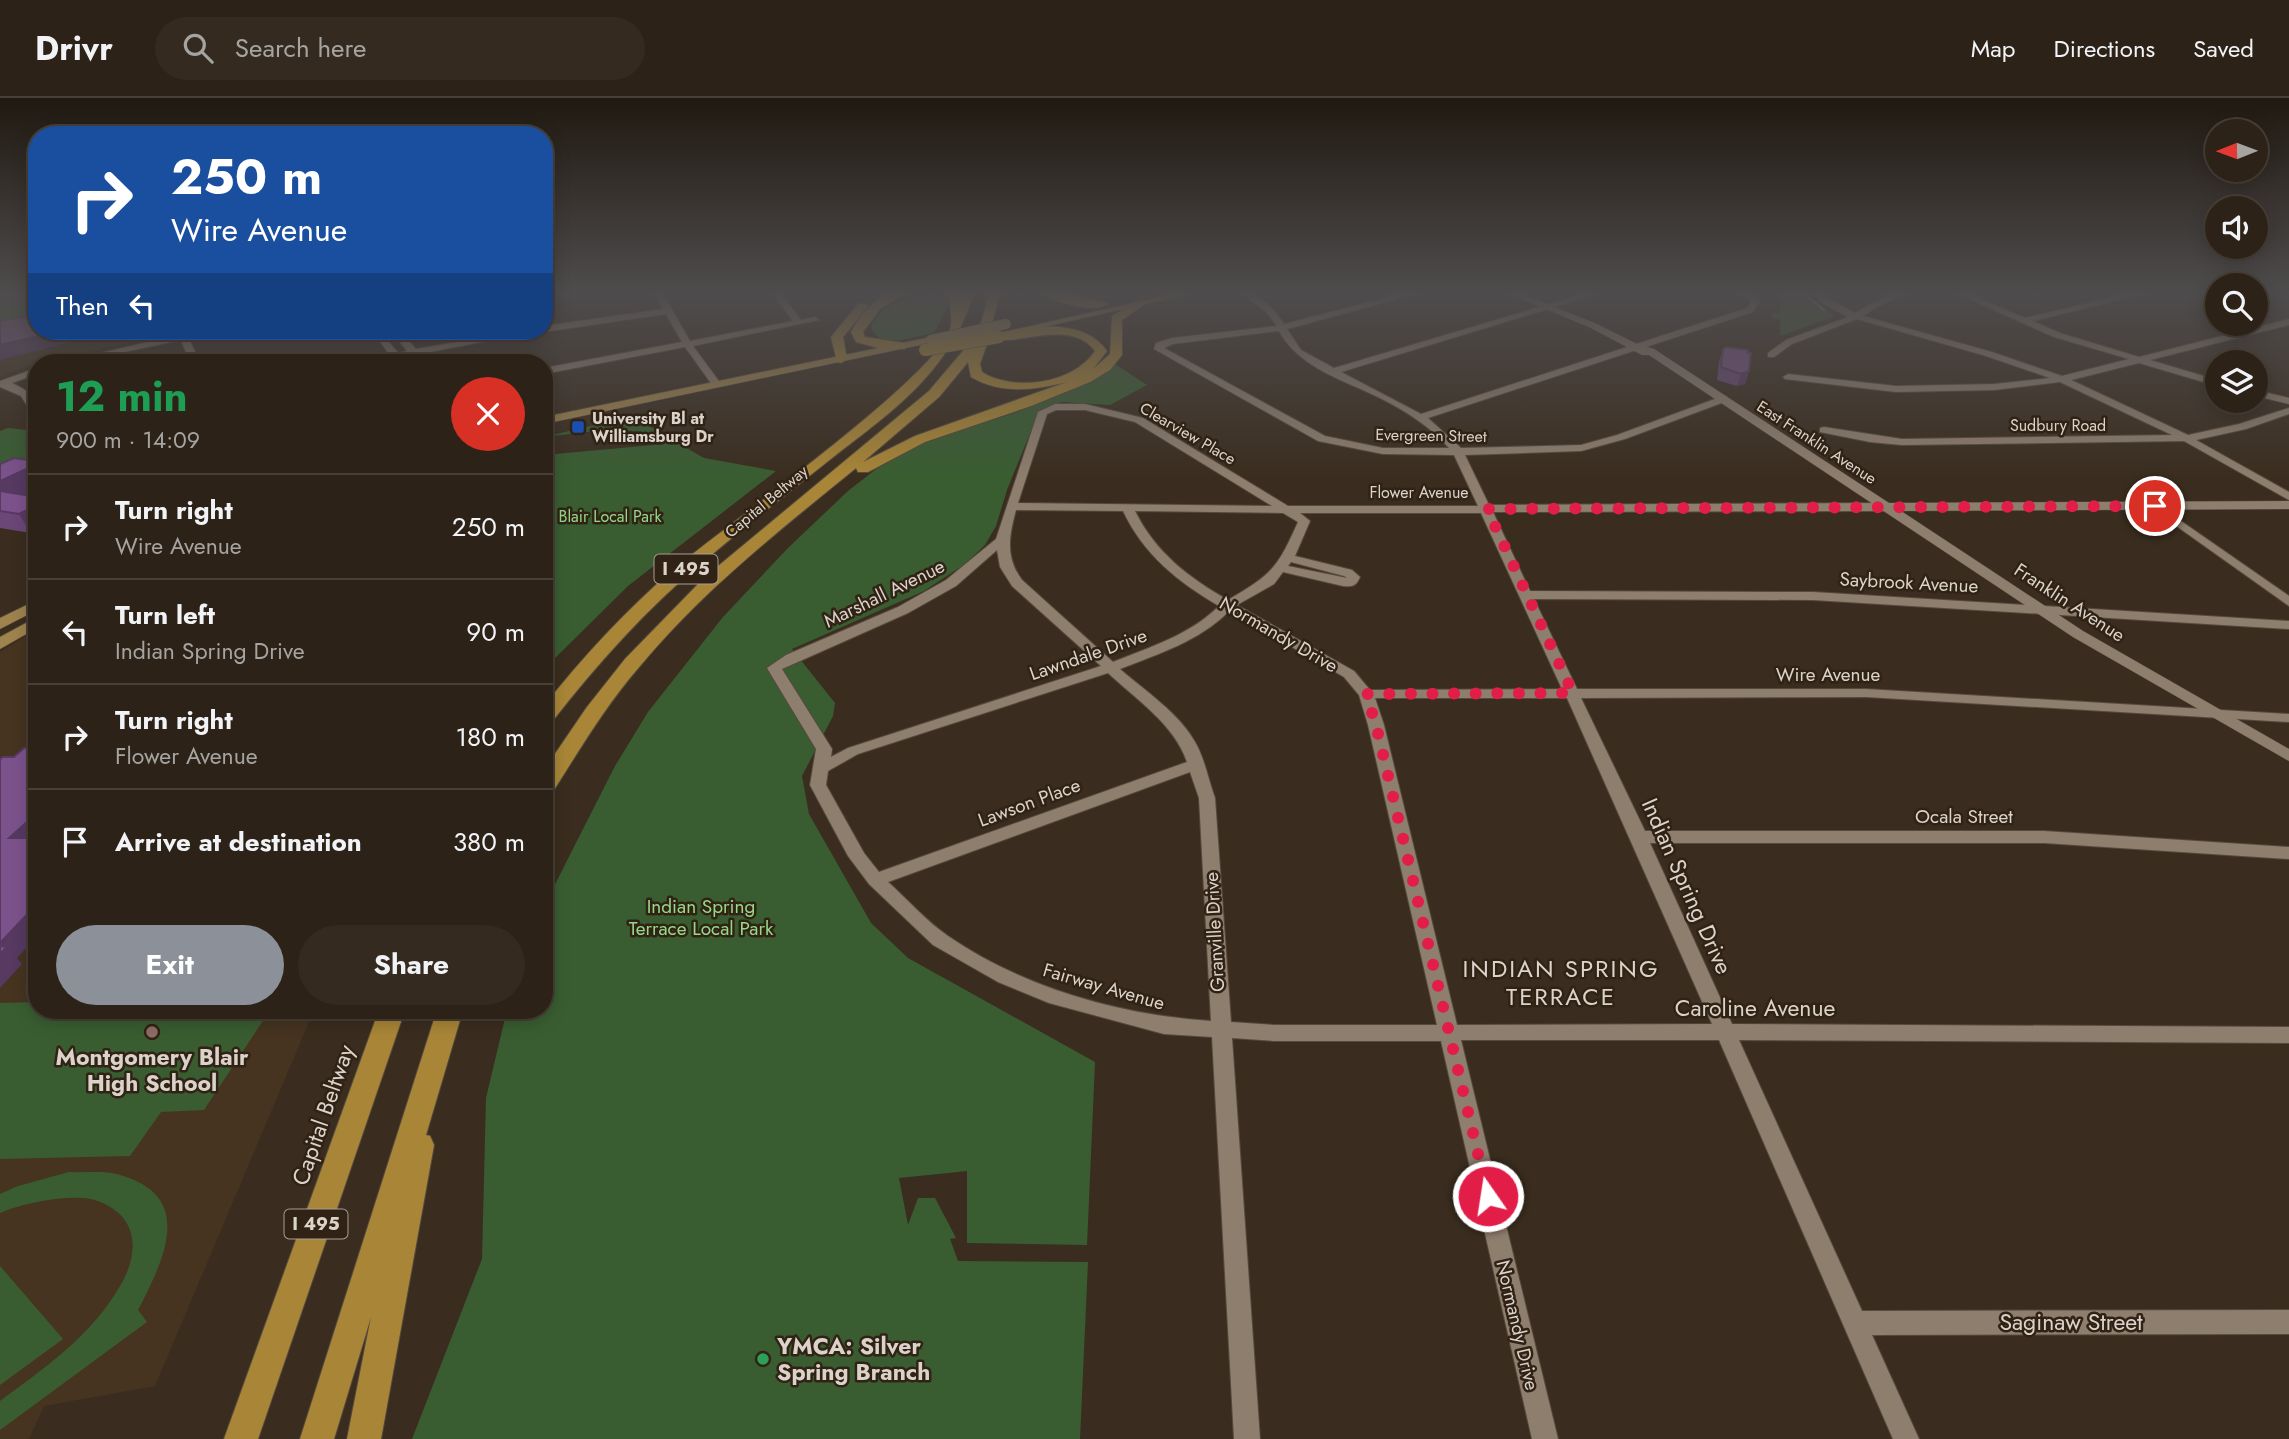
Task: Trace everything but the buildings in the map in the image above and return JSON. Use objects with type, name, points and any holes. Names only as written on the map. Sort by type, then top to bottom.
[{"type":"highway","points":[[840,355],[841,359]]},
{"type":"highway","points":[[868,355],[881,358]]},
{"type":"highway","name":"Capital Beltway","points":[[553,708],[611,640],[659,592],[898,398],[939,355]]},
{"type":"highway","name":"Capital Beltway","points":[[553,774],[581,729],[625,670],[696,595],[928,399],[969,355]]},
{"type":"highway","points":[[978,355],[973,369],[980,378],[988,382],[1022,387],[1056,382],[1094,361],[1098,355]]},
{"type":"highway","points":[[744,552],[879,458],[921,439],[1062,389],[1096,372],[1117,355]]},
{"type":"highway","name":"Capital Beltway","points":[[241,1439],[389,1019]]},
{"type":"highway","points":[[317,1439],[447,1019]]},
{"type":"highway","points":[[364,1439],[439,1043]]},
{"type":"main road","points":[[553,419],[863,355]]},
{"type":"main road","points":[[553,427],[893,355]]},
{"type":"main road","points":[[0,624],[28,609]]},
{"type":"main road","points":[[0,644],[28,627]]},
{"type":"street","points":[[553,368],[629,355]]},
{"type":"street","points":[[695,355],[716,384]]},
{"type":"street","name":"Evergreen Street","points":[[1167,355],[1322,439],[1373,450],[1459,453],[1581,448],[1621,437],[1723,399]]},
{"type":"street","name":"Indian Spring Drive","points":[[1302,355],[1421,417],[1445,434],[1459,453],[1639,837],[1906,1439]]},
{"type":"street","points":[[1332,372],[1390,355]]},
{"type":"street","points":[[1421,417],[1614,355]]},
{"type":"street","name":"East Franklin Avenue","points":[[1653,355],[1887,507]]},
{"type":"street","points":[[1990,355],[2062,379],[2125,405],[2189,438],[2289,497]]},
{"type":"street","points":[[2118,355],[2205,380]]},
{"type":"street","points":[[1788,377],[1896,389],[1994,387],[2062,379],[2161,355]]},
{"type":"street","points":[[2,383],[28,374]]},
{"type":"street","points":[[2,383],[28,395]]},
{"type":"street","points":[[2268,396],[2289,401]]},
{"type":"street","name":"Clearview Place","points":[[1012,506],[1043,412],[1055,407],[1066,407],[1104,410],[1139,420],[1286,510]]},
{"type":"street","name":"Sudbury Road","points":[[1824,430],[1902,442],[2189,438],[2242,427],[2289,411]]},
{"type":"street","name":"Flower Avenue","points":[[1012,506],[1286,510],[2289,505]]},
{"type":"street","points":[[1002,540],[1012,506]]},
{"type":"street","points":[[2155,506],[2289,603]]},
{"type":"street","name":"Franklin Avenue","points":[[1887,507],[2118,658],[2236,724],[2249,737],[2281,751]]},
{"type":"street","name":"Normandy Drive","points":[[1127,508],[1136,530],[1160,558],[1188,582],[1349,674],[1366,694],[1376,725],[1545,1439]]},
{"type":"street","name":"Lawndale Drive","points":[[821,768],[853,751],[1112,667],[1175,642],[1211,622],[1228,605],[1269,580],[1284,563],[1304,521],[1286,510]]},
{"type":"street","name":"Granville Drive","points":[[1002,540],[1006,567],[1017,583],[1173,723],[1188,743],[1207,798],[1247,1439]]},
{"type":"street","name":"Marshall Avenue","points":[[774,668],[902,610],[951,583],[1002,540]]},
{"type":"street","name":"Saybrook Avenue","points":[[1526,595],[1813,596],[2289,625]]},
{"type":"street","name":"Fairway Avenue","points":[[774,668],[824,749],[818,785],[857,856],[876,880],[940,940],[1005,976],[1056,998],[1164,1026],[1220,1030]]},
{"type":"street","name":"Wire Avenue","points":[[1366,694],[1866,693],[2289,718]]},
{"type":"street","name":"Lawson Place","points":[[876,880],[1196,764]]},
{"type":"street","name":"Ocala Street","points":[[1639,837],[2044,836],[2289,853]]},
{"type":"street","name":"Caroline Avenue","points":[[1220,1030],[1449,1034],[1725,1032],[2289,1035]]},
{"type":"street","name":"Saginaw Street","points":[[1853,1323],[2289,1322]]},
{"type":"shaded area","points":[[0,355],[28,355],[28,366],[0,377]]},
{"type":"shaded area","name":"Montgomery Blair High School","points":[[28,635],[28,1019],[310,1019],[155,1386],[44,1406],[29,1439],[0,1439],[0,652]]},
{"type":"green space","name":"Indian Spring Terrace Local Park","points":[[1115,364],[1147,385],[1110,405],[1062,402],[1039,411],[1007,490],[996,526],[985,545],[965,564],[924,591],[792,649],[835,703],[833,716],[802,776],[809,814],[871,923],[908,958],[1095,1062],[1087,1245],[967,1243],[967,1171],[899,1178],[908,1225],[918,1198],[935,1198],[956,1238],[950,1239],[958,1261],[1088,1262],[1080,1439],[412,1439],[482,1259],[486,1098],[505,1019],[553,1019],[553,888],[615,766],[648,712],[723,617],[788,548],[848,491],[880,466],[921,443],[1017,412],[1070,391]]},
{"type":"green space","points":[[632,416],[663,434],[612,429],[553,435]]},
{"type":"green space","points":[[8,428],[28,430],[28,463],[0,475],[0,431]]},
{"type":"green space","name":"Blair Local Park","points":[[667,437],[704,458],[776,471],[628,586],[553,660],[553,454],[665,444]]},
{"type":"green space","points":[[28,1002],[28,1019],[264,1019],[204,1110],[161,1112],[130,1156],[0,1159],[0,1003]]},
{"type":"green space","points":[[69,1172],[112,1173],[139,1182],[156,1195],[165,1210],[167,1228],[164,1248],[158,1268],[138,1310],[147,1322],[0,1430],[0,1401],[66,1350],[96,1320],[120,1286],[131,1260],[132,1235],[127,1224],[120,1214],[95,1200],[47,1200],[0,1213],[0,1194],[18,1186]]},
{"type":"green space","points":[[0,1266],[63,1339],[0,1385]]},
{"type":"place","name":"University Bl at Williamsburg Dr","points":[[578,427]]},
{"type":"place","name":"Montgomery Blair High School","points":[[152,1032]]},
{"type":"place","name":"YMCA: Silver Spring Branch","points":[[763,1359]]},
{"type":"district","name":"INDIAN SPRING TERRACE","points":[[1561,983]]},
{"type":"route","points":[[1488,1196],[1376,725],[1366,694],[1573,693],[1487,509],[2155,506]]}]
